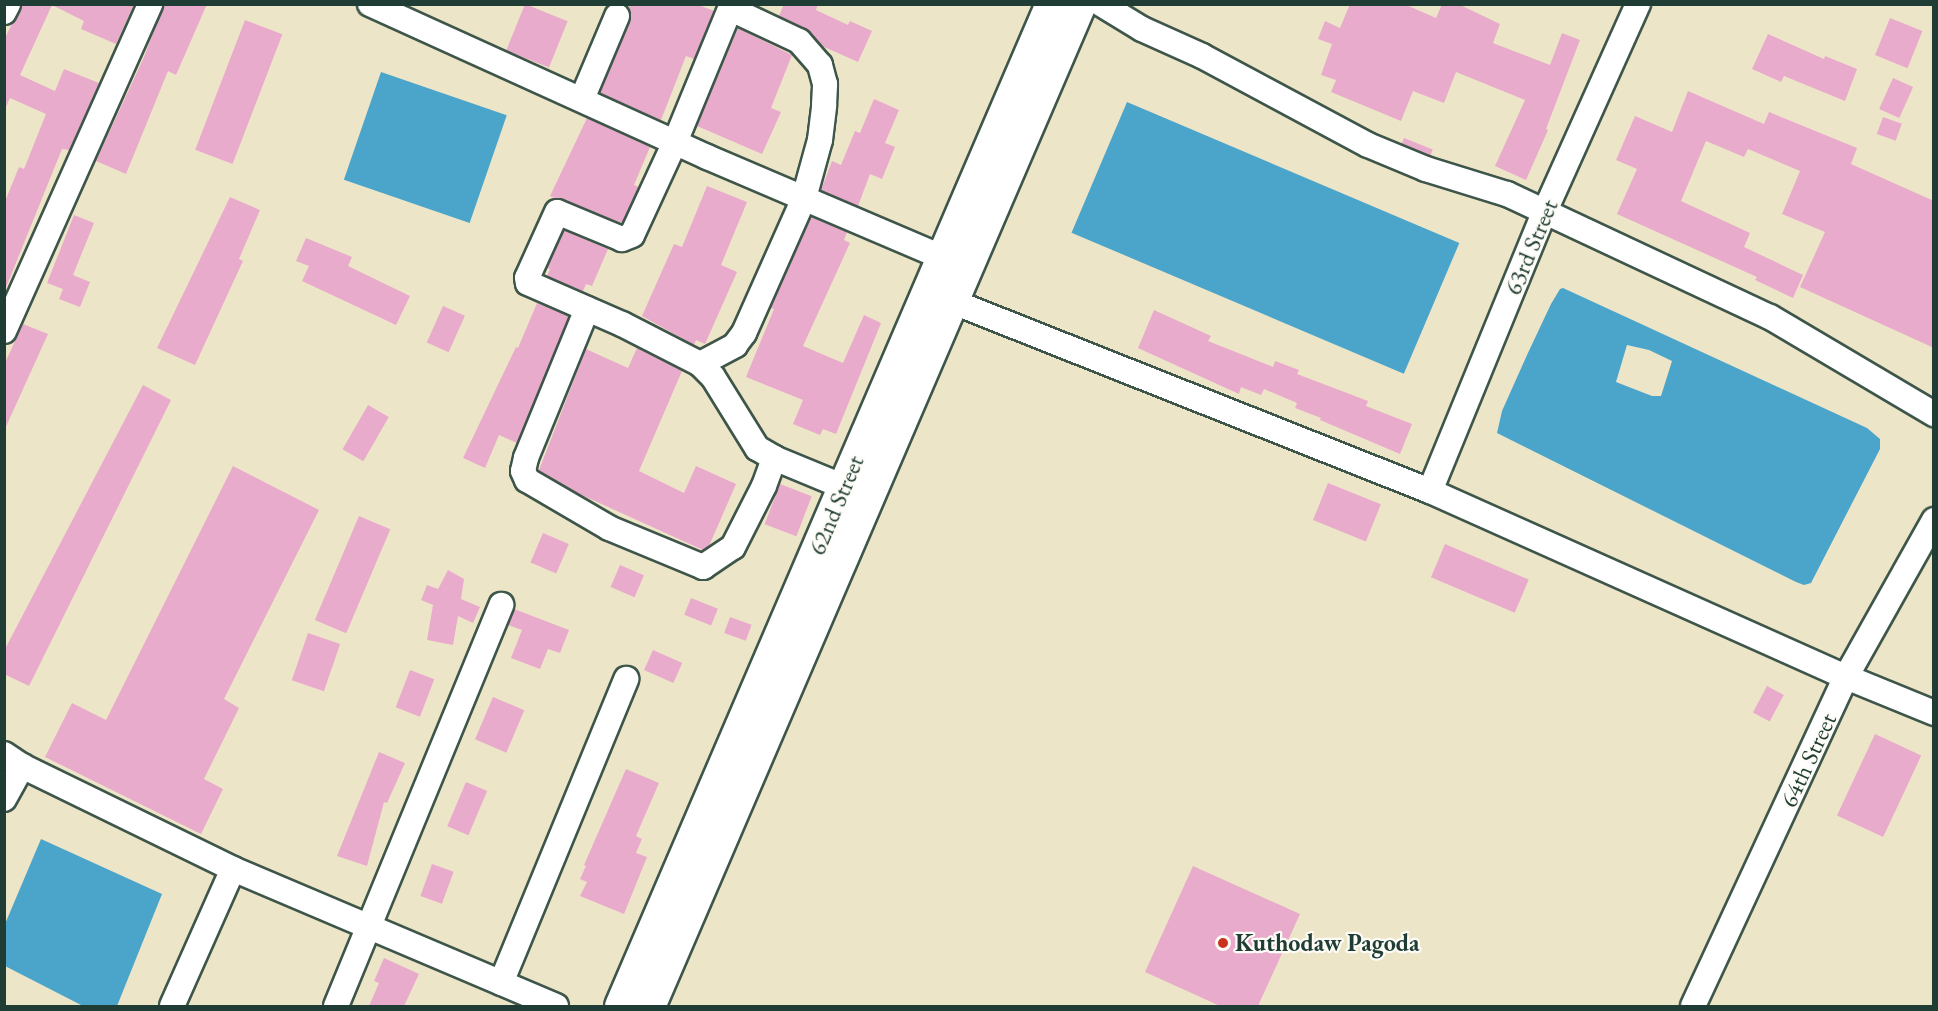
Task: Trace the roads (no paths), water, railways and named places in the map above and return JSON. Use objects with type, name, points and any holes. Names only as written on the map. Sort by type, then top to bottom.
[{"type":"main road","name":"62nd Street","points":[[855,491],[951,301],[955,262],[1052,4]]},
{"type":"main road","name":"62nd Street","points":[[648,1006],[757,728],[855,491],[955,262],[1079,4]]},
{"type":"main road","name":"62nd Street","points":[[621,1006],[757,728]]},
{"type":"street","points":[[4,12],[8,4]]},
{"type":"street","points":[[4,331],[150,4]]},
{"type":"street","points":[[370,4],[675,142],[955,262]]},
{"type":"street","points":[[1101,4],[1142,29],[1202,56],[1368,145],[1426,169],[1507,194],[1770,317],[1872,375],[1934,414]]},
{"type":"street","name":"63rd Street","points":[[1430,492],[1545,211],[1638,4]]},
{"type":"street","points":[[700,364],[735,345],[744,333],[804,198],[820,140],[825,84],[820,65],[799,41],[731,7],[637,228],[627,239],[556,213],[527,278],[528,283],[622,324],[700,364],[713,377],[748,437],[758,448],[774,458],[855,491]]},
{"type":"street","points":[[582,99],[617,16]]},
{"type":"street","points":[[951,301],[1430,492],[1845,677],[1934,713]]},
{"type":"street","points":[[587,309],[528,452],[522,471],[527,480],[609,528],[703,567],[733,547],[764,486],[774,458]]},
{"type":"street","name":"64th Street","points":[[1693,1006],[1845,677],[1934,520]]},
{"type":"street","points":[[336,1006],[501,605]]},
{"type":"street","points":[[501,983],[627,679]]},
{"type":"street","points":[[4,799],[13,760],[233,869],[556,1006]]},
{"type":"street","points":[[172,1006],[233,869]]},
{"type":"water","points":[[381,72],[507,115],[470,223],[344,180]]},
{"type":"water","points":[[1127,102],[1459,243],[1404,374],[1072,233]]},
{"type":"water","points":[[1563,288],[1867,428],[1880,439],[1880,449],[1811,583],[1804,585],[1796,582],[1497,433],[1502,411],[1560,289]],"holes":[[[1627,345],[1649,350],[1672,361],[1661,396],[1652,396],[1616,382]]]},
{"type":"water","points":[[41,839],[162,894],[117,1006],[83,1006],[5,966],[5,924]]},
{"type":"place","name":"Kuthodaw Pagoda","points":[[1223,943]]}]
